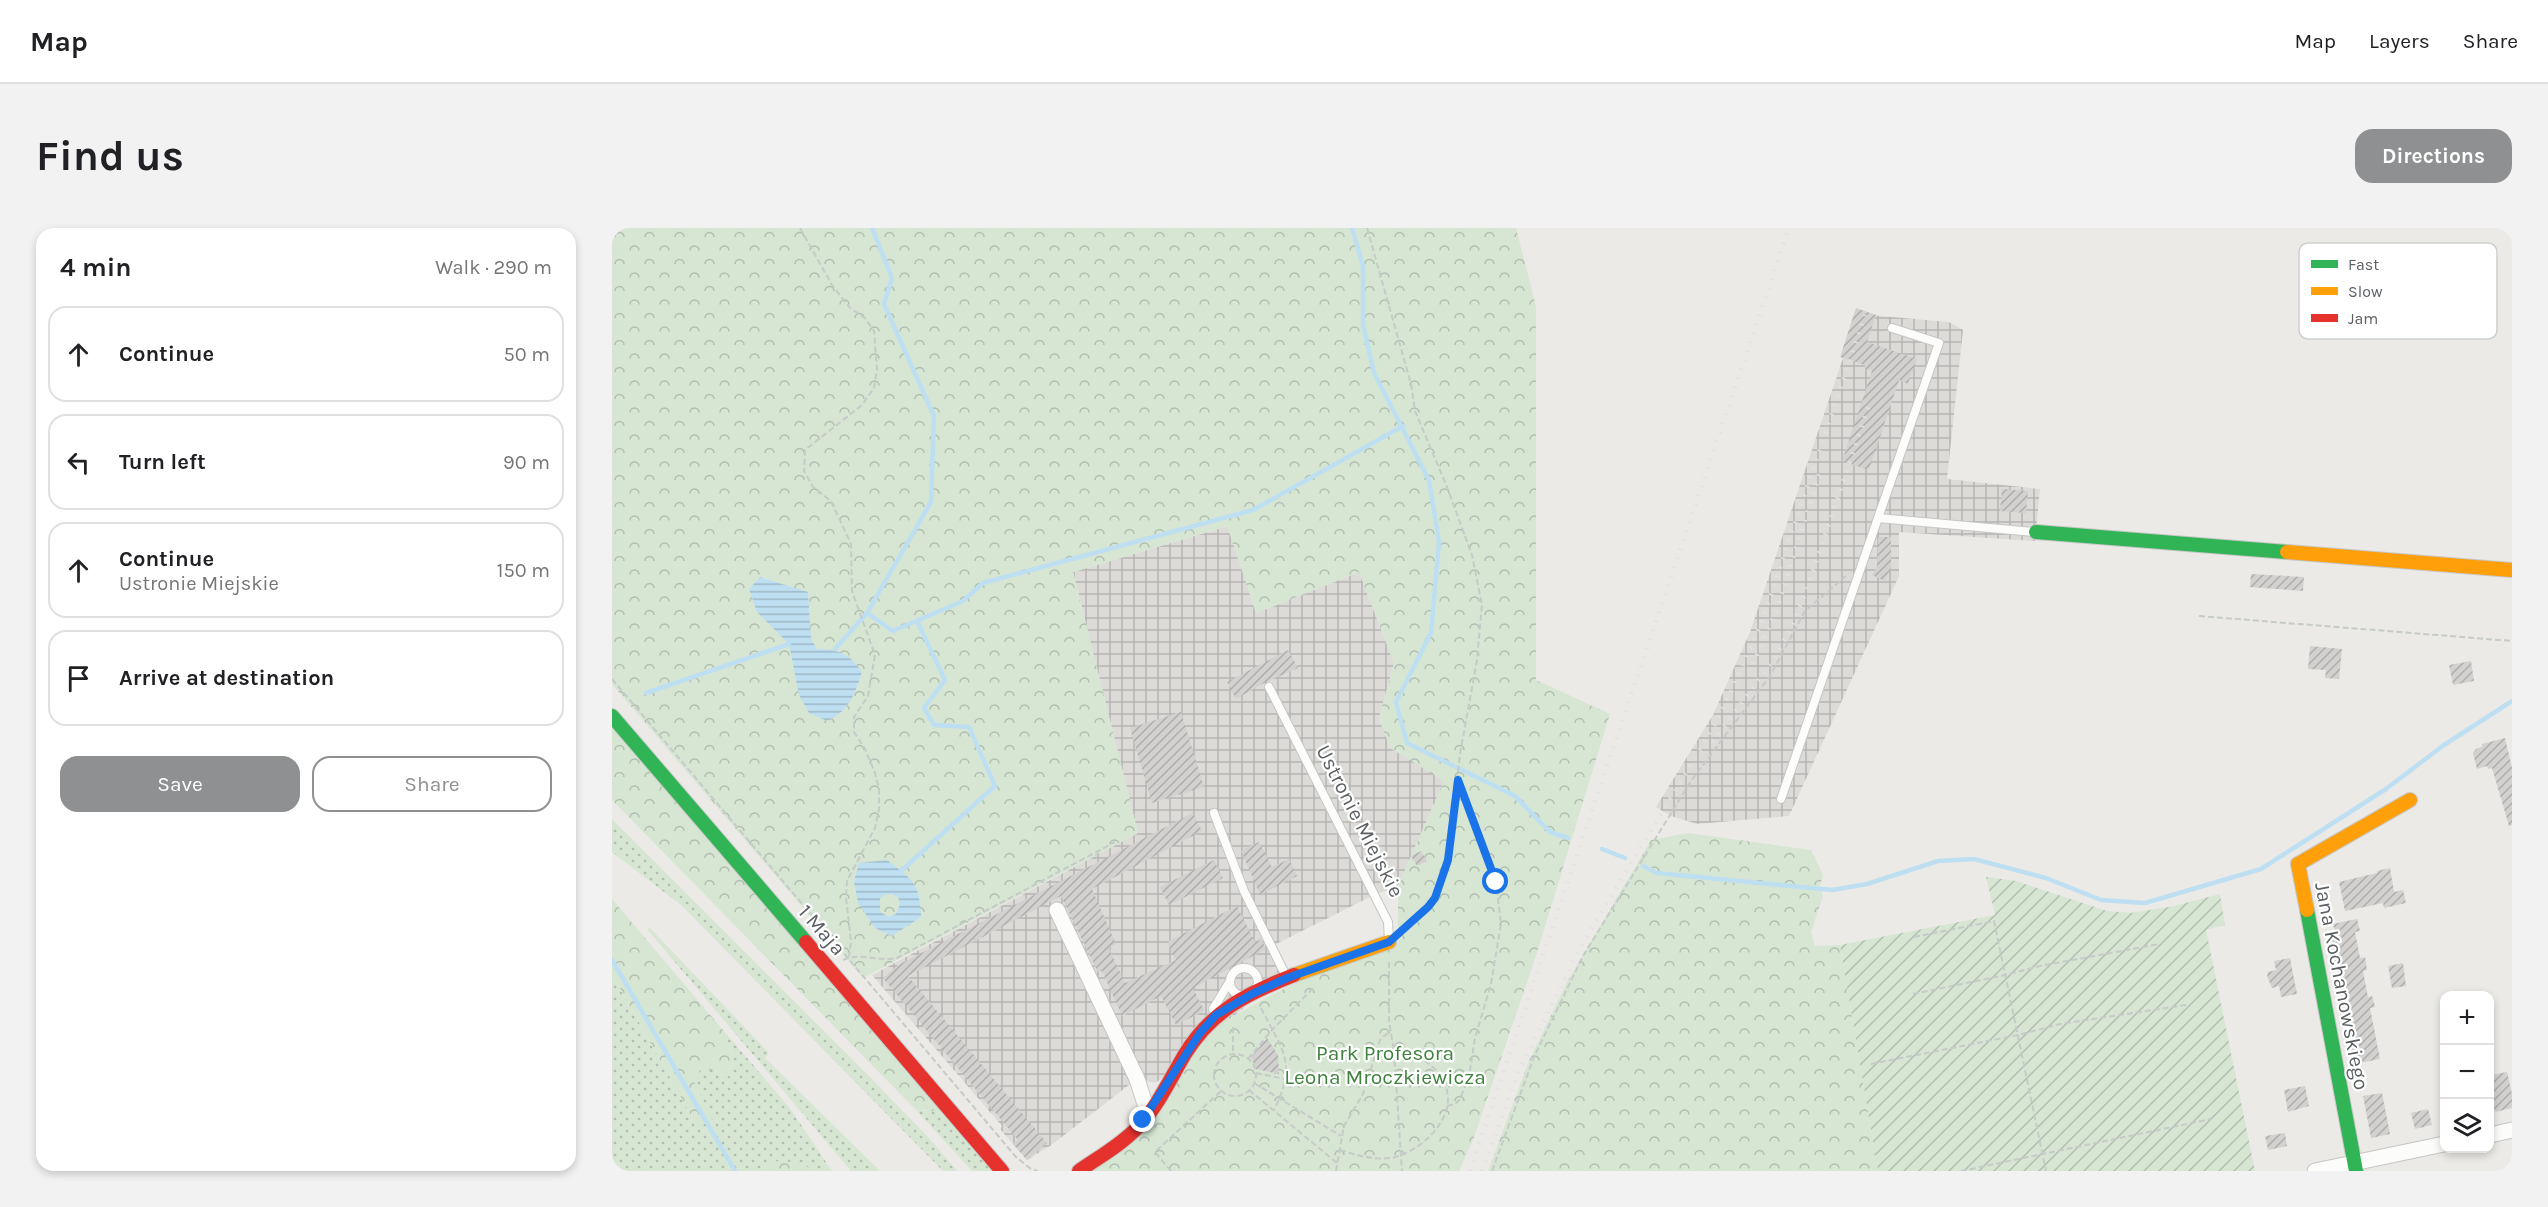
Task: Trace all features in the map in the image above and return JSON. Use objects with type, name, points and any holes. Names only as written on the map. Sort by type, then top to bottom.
[{"type":"street","points":[[2036,532],[2512,570]]},
{"type":"street","name":"1 Maja","points":[[612,716],[1002,1171]]},
{"type":"street","name":"Jana Kochanowskiego","points":[[2355,1167],[2298,864],[2410,800]]},
{"type":"street","points":[[1058,910],[1137,1079],[1143,1095],[1145,1118]]},
{"type":"street","points":[[1079,1171],[1137,1127],[1145,1118],[1210,1020],[1233,1004],[1287,978],[1389,942]]},
{"type":"street","points":[[2494,1134],[2512,1130]]},
{"type":"street","points":[[2315,1171],[2355,1167],[2440,1145]]},
{"type":"lane","points":[[1781,799],[1939,343],[1892,328]]},
{"type":"lane","points":[[1878,518],[2036,532]]},
{"type":"lane","name":"Ustronie Miejskie","points":[[1269,687],[1388,922],[1389,942]]},
{"type":"lane","points":[[1214,813],[1244,891],[1287,978]]},
{"type":"lane","points":[[1196,1039],[1230,979],[1239,969],[1252,970],[1258,982],[1252,994],[1239,995],[1232,988],[1230,979]]},
{"type":"path","points":[[800,228],[832,285],[850,308],[865,318],[874,331],[878,370],[874,388],[862,405],[805,450],[804,458],[804,471],[813,487],[831,501],[851,544],[852,591],[875,655],[867,696],[854,717],[854,732],[865,749],[875,773],[879,789],[879,809],[875,828],[847,881],[846,897],[851,942],[849,957]]},
{"type":"path","points":[[1367,228],[1411,384],[1414,411],[1447,487],[1472,555],[1482,605],[1477,660],[1448,860],[1435,898],[1389,942],[1391,1030],[1402,1171]]},
{"type":"path","points":[[1492,1171],[1534,1057],[1583,956],[1691,781],[1770,676],[1805,611],[1863,561]]},
{"type":"path","points":[[2199,616],[2512,641]]},
{"type":"path","points":[[612,679],[1016,1157],[1031,1169],[1038,1171]]},
{"type":"path","points":[[1447,1106],[1455,1104],[1460,1099],[1469,1077],[1475,1038],[1491,984],[1501,924],[1496,882],[1458,780]]},
{"type":"path","points":[[828,969],[849,957],[885,961],[897,958],[1115,842]]},
{"type":"path","points":[[1914,937],[1994,921],[2046,1171]]},
{"type":"path","points":[[1913,994],[2040,966],[2159,944]]},
{"type":"path","points":[[1248,1059],[1272,1030],[1322,979]]},
{"type":"path","points":[[1252,994],[1286,1059],[1286,1079],[1274,1110]]},
{"type":"path","points":[[1233,1004],[1233,1054]]},
{"type":"path","points":[[1871,1064],[2018,1035],[2060,1024],[2186,1005]]},
{"type":"path","points":[[1336,1171],[1344,1126],[1363,1094],[1380,1040],[1391,1030]]},
{"type":"path","points":[[1340,1150],[1377,1158],[1401,1155],[1433,1133],[1447,1106],[1446,1089],[1434,1068],[1417,1054],[1394,1051]]},
{"type":"path","points":[[1233,1054],[1248,1059],[1255,1072],[1254,1083],[1249,1090],[1237,1096],[1221,1091],[1215,1082],[1215,1068],[1224,1057],[1233,1054]]},
{"type":"path","points":[[1256,1073],[1286,1079]]},
{"type":"path","points":[[1254,1083],[1342,1137]]},
{"type":"path","points":[[1249,1090],[1338,1164]]},
{"type":"path","points":[[1171,1171],[1155,1152],[1221,1091]]},
{"type":"path","points":[[1961,1171],[2211,1119]]},
{"type":"shaded area","points":[[1858,314],[1949,322],[1963,330],[1947,479],[2040,489],[2035,541],[1899,532],[1899,576],[1789,816],[1697,824],[1671,816],[1656,807],[1713,715],[1750,632]]},
{"type":"shaded area","points":[[1228,526],[1256,613],[1359,572],[1394,663],[1379,718],[1390,747],[1444,781],[1398,886],[1374,895],[1270,947],[1282,975],[1157,1082],[1148,1082],[1142,1075],[1050,1146],[1027,1160],[1000,1129],[1002,1126],[872,975],[1138,833],[1073,572]]},
{"type":"green space","name":"Park Profesora Leona Mroczkiewicza","points":[[612,228],[1516,228],[1536,306],[1536,680],[1610,714],[1536,956],[1473,1140],[1459,1171],[1092,1171],[1214,1029],[1280,990],[1398,938],[1398,886],[1444,781],[1390,748],[1379,718],[1394,663],[1359,572],[1256,613],[1227,526],[1073,572],[1138,833],[863,978],[612,684]]},
{"type":"green space","points":[[612,726],[936,1106],[933,1111],[915,1109],[612,800]]},
{"type":"green space","points":[[612,819],[868,1075],[929,1138],[957,1171],[943,1171],[681,905],[612,852]]},
{"type":"green space","points":[[1688,833],[1811,850],[1823,875],[1820,886],[1823,896],[1811,932],[1815,946],[1840,945],[1878,1171],[1488,1171],[1528,1063],[1567,982],[1651,840]]},
{"type":"green space","points":[[1986,877],[2016,881],[2107,911],[2131,913],[2174,906],[2220,894],[2225,925],[2206,930],[2255,1171],[1878,1171],[1840,945],[1995,915]]},
{"type":"green space","points":[[612,899],[723,1030],[734,1060],[732,1077],[702,1067],[693,1080],[713,1122],[696,1124],[612,974]]},
{"type":"green space","points":[[650,928],[769,1053],[765,1058],[880,1171],[851,1171],[647,929]]},
{"type":"green space","points":[[612,974],[696,1124],[713,1122],[692,1080],[702,1067],[732,1077],[734,1060],[723,1030],[789,1107],[832,1171],[809,1171],[808,1167],[773,1161],[757,1171],[612,1171]]},
{"type":"green space","points":[[936,1106],[992,1171],[972,1171],[915,1109],[926,1111]]},
{"type":"green space","points":[[773,1161],[793,1162],[808,1167],[809,1171],[757,1171]]},
{"type":"water","points":[[760,577],[808,592],[811,639],[817,649],[843,654],[862,672],[857,688],[846,707],[827,721],[809,713],[799,695],[789,644],[757,612],[749,589]]},
{"type":"water","points":[[887,860],[909,878],[917,889],[921,917],[892,936],[875,928],[858,903],[854,881],[859,863]],"holes":[[[892,894],[898,897],[900,904],[896,914],[889,917],[880,912],[880,899],[884,895]]]},
{"type":"building","points":[[1856,308],[1876,315],[1867,342],[1917,359],[1908,384],[1899,380],[1869,470],[1842,461],[1872,371],[1864,368],[1865,365],[1840,357]]},
{"type":"building","points":[[2002,489],[2028,491],[2026,513],[2000,511]]},
{"type":"building","points":[[1878,537],[1891,537],[1891,567],[1885,581],[1872,575],[1877,567]]},
{"type":"building","points":[[2251,574],[2304,577],[2303,591],[2250,587]]},
{"type":"building","points":[[2310,646],[2342,649],[2339,679],[2325,678],[2326,670],[2308,669]]},
{"type":"building","points":[[1288,650],[1298,668],[1236,699],[1227,682]]},
{"type":"building","points":[[2471,661],[2474,681],[2453,685],[2449,665]]},
{"type":"building","points":[[1181,712],[1204,787],[1152,803],[1130,728]]},
{"type":"building","points":[[2505,738],[2512,768],[2512,825],[2509,826],[2492,768],[2488,769],[2487,766],[2477,769],[2473,753],[2482,747],[2482,744]]},
{"type":"building","points":[[1193,813],[1202,831],[1092,889],[1116,944],[1109,948],[1125,983],[1176,960],[1167,942],[1237,906],[1255,942],[1261,939],[1266,949],[1193,988],[1204,1010],[1202,1012],[1176,1025],[1161,996],[1122,1016],[1102,971],[1098,972],[1061,896],[908,976],[1047,1143],[1027,1160],[1013,1144],[1018,1140],[883,978],[898,965]]},
{"type":"building","points":[[1259,842],[1272,867],[1289,859],[1297,876],[1260,895],[1241,850]]},
{"type":"building","points":[[1421,851],[1427,861],[1417,866],[1411,856]]},
{"type":"building","points":[[1214,860],[1223,878],[1169,905],[1160,887]]},
{"type":"building","points":[[2390,868],[2394,892],[2403,890],[2406,903],[2384,908],[2383,903],[2345,911],[2339,882]]},
{"type":"building","points":[[2357,919],[2360,931],[2355,932],[2360,958],[2365,957],[2367,970],[2363,971],[2368,997],[2372,996],[2375,1007],[2370,1008],[2380,1059],[2354,1064],[2352,1055],[2347,1056],[2345,1043],[2352,1042],[2346,1013],[2351,1012],[2346,987],[2341,988],[2329,932],[2335,931],[2333,924]]},
{"type":"building","points":[[2290,958],[2297,994],[2281,997],[2279,986],[2272,988],[2267,976],[2268,972],[2276,970],[2274,961]]},
{"type":"building","points":[[2403,963],[2406,986],[2392,988],[2388,966]]},
{"type":"building","points":[[1267,1038],[1278,1055],[1279,1074],[1256,1069],[1251,1057]]},
{"type":"building","points":[[2507,1072],[2512,1094],[2512,1108],[2495,1112],[2494,1074]]},
{"type":"building","points":[[2305,1086],[2309,1106],[2288,1112],[2284,1090]]},
{"type":"building","points":[[2382,1093],[2390,1134],[2371,1138],[2363,1096]]},
{"type":"building","points":[[2428,1109],[2432,1125],[2415,1129],[2411,1113]]},
{"type":"building","points":[[2285,1133],[2287,1146],[2268,1150],[2265,1136]]},
{"type":"waterway","points":[[867,613],[931,502],[934,416],[884,304],[892,278],[872,228]]},
{"type":"waterway","points":[[1352,228],[1363,266],[1363,325],[1374,373],[1429,480],[1439,542],[1431,633],[1396,702],[1407,743],[1515,796],[1550,832],[1568,838]]},
{"type":"waterway","points":[[835,649],[867,613],[893,631],[963,601],[983,583],[1253,510],[1403,426]]},
{"type":"waterway","points":[[901,871],[995,786],[969,727],[934,725],[924,708],[945,680],[917,621]]},
{"type":"waterway","points":[[646,693],[789,644]]},
{"type":"waterway","points":[[1643,866],[1657,873],[1832,890],[1867,884],[1938,861],[1974,859],[2046,878],[2101,900],[2145,903],[2261,869],[2386,789],[2444,745],[2512,701]]},
{"type":"waterway","points":[[1602,849],[1625,858]]},
{"type":"waterway","points":[[612,960],[735,1171]]},
{"type":"railway","points":[[1470,1171],[1789,228]]},
{"type":"railway","points":[[1482,1171],[1519,1071],[1581,946],[1712,730],[1731,692],[1762,621],[1865,315]]},
{"type":"railway","points":[[1713,742],[1774,659],[1792,626],[1808,586],[1870,402]]},
{"type":"railway","points":[[1753,664],[1777,609],[1820,472]]},
{"type":"traffic: fast","points":[[2036,532],[2287,552]]},
{"type":"traffic: fast","points":[[612,716],[806,942]]},
{"type":"traffic: fast","points":[[2307,910],[2356,1171]]},
{"type":"traffic: slow","points":[[2287,552],[2512,570]]},
{"type":"traffic: slow","points":[[2307,910],[2298,864],[2410,800]]},
{"type":"traffic: slow","points":[[1294,975],[1389,942]]},
{"type":"traffic: jam","points":[[806,942],[1002,1171]]},
{"type":"traffic: jam","points":[[1079,1171],[1117,1145],[1138,1127],[1158,1101],[1185,1054],[1219,1014],[1246,996],[1294,975]]},
{"type":"route","points":[[1143,1120],[1158,1101],[1200,1033],[1216,1015],[1230,1005],[1287,978],[1389,942],[1428,907],[1435,898],[1448,860],[1458,780],[1496,882]]}]
